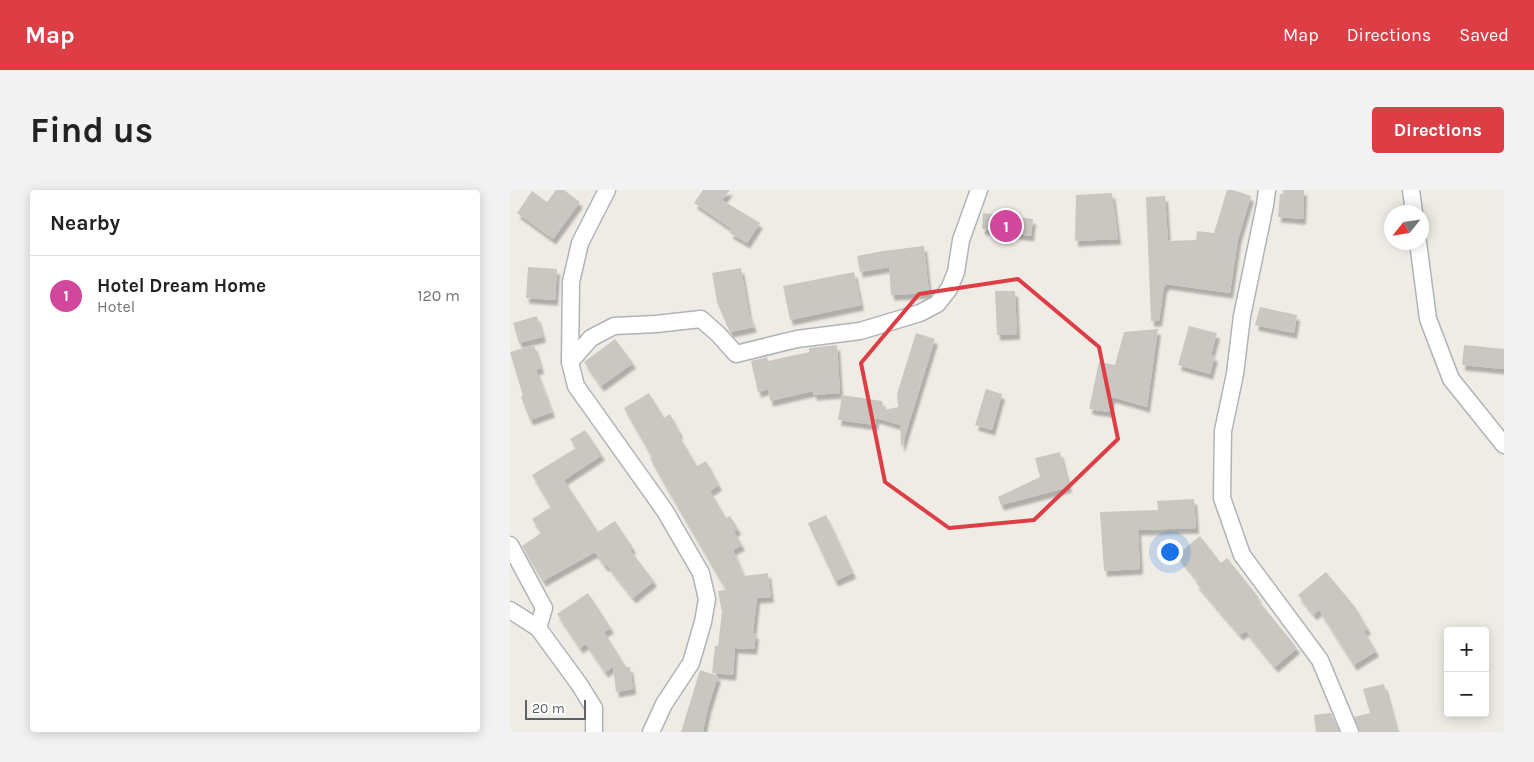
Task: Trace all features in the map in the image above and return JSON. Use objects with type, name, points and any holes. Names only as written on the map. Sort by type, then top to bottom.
[{"type":"street","points":[[607,190],[580,243],[571,282],[570,362],[576,386],[665,511],[701,573],[707,599],[692,663],[664,704],[651,732]]},
{"type":"street","points":[[570,362],[590,338],[614,326],[701,319],[736,354],[797,339],[860,331],[920,313],[937,304],[949,290],[956,272],[961,240],[979,190]]},
{"type":"street","points":[[1267,190],[1242,316],[1235,374],[1223,431],[1222,498],[1242,555],[1320,660],[1350,732]]},
{"type":"street","points":[[1410,190],[1413,205]]},
{"type":"street","points":[[1419,250],[1428,318],[1450,379],[1504,445]]},
{"type":"street","points":[[510,545],[544,608],[538,628]]},
{"type":"street","points":[[510,610],[538,628],[579,684],[594,708],[594,732]]},
{"type":"highlighted area","points":[[1018,279],[1099,347],[1118,439],[1034,520],[949,528],[885,482],[861,363],[919,294]]},
{"type":"building","points":[[556,190],[564,190],[580,202],[553,239],[517,213],[532,191],[547,202]]},
{"type":"building","points":[[703,190],[730,190],[722,200],[760,223],[747,243],[730,233],[732,229],[694,203]]},
{"type":"building","points":[[1227,190],[1251,196],[1238,239],[1230,293],[1166,284],[1159,321],[1151,321],[1146,197],[1165,196],[1168,241],[1196,240],[1197,231],[1214,233]]},
{"type":"building","points":[[1283,190],[1304,190],[1303,219],[1278,217],[1280,194],[1283,194]]},
{"type":"building","points":[[1112,193],[1118,239],[1075,241],[1076,195]]},
{"type":"building","points":[[983,213],[1033,219],[1031,236],[982,229]]},
{"type":"building","points":[[924,246],[929,293],[891,295],[889,267],[860,272],[857,256]]},
{"type":"building","points":[[528,267],[557,269],[555,300],[526,298]]},
{"type":"building","points":[[741,268],[749,315],[754,327],[730,332],[717,302],[712,273]]},
{"type":"building","points":[[854,272],[861,305],[790,320],[783,286]]},
{"type":"building","points":[[995,291],[1015,291],[1017,334],[997,335]]},
{"type":"building","points":[[1260,307],[1297,315],[1294,333],[1255,325]]},
{"type":"building","points":[[537,316],[543,337],[519,343],[513,323]]},
{"type":"building","points":[[1189,326],[1217,333],[1211,355],[1215,356],[1210,374],[1178,365]]},
{"type":"building","points":[[1158,329],[1147,407],[1112,397],[1109,412],[1089,409],[1099,362],[1115,365],[1124,332]]},
{"type":"building","points":[[916,333],[935,339],[902,446],[900,425],[876,418],[875,425],[838,420],[842,395],[882,401],[884,410],[898,407],[897,394]]},
{"type":"building","points":[[615,339],[633,363],[601,386],[584,362]]},
{"type":"building","points":[[534,345],[541,368],[536,370],[552,412],[530,420],[521,397],[523,396],[510,352]]},
{"type":"building","points":[[837,345],[840,393],[814,395],[813,391],[770,401],[768,389],[758,392],[751,361],[767,357],[768,361],[809,352],[809,348]]},
{"type":"building","points":[[1464,345],[1504,349],[1504,369],[1462,365]]},
{"type":"building","points":[[986,389],[1002,394],[992,430],[975,425]]},
{"type":"building","points":[[649,393],[664,418],[670,414],[680,433],[678,434],[697,466],[706,461],[719,485],[710,491],[726,518],[730,516],[738,529],[734,532],[742,545],[733,550],[744,576],[768,573],[771,597],[757,598],[753,633],[756,634],[754,649],[735,648],[733,675],[712,673],[715,646],[718,646],[722,612],[718,591],[726,590],[665,485],[650,458],[652,457],[624,408]]},
{"type":"building","points":[[585,430],[602,455],[564,480],[598,532],[615,521],[633,548],[630,550],[654,581],[633,598],[595,552],[543,581],[522,546],[541,533],[532,519],[551,507],[532,475],[576,448],[570,439]]},
{"type":"building","points":[[1060,452],[1069,487],[1001,505],[998,497],[1040,477],[1035,458]]},
{"type":"building","points":[[1194,499],[1196,528],[1138,530],[1140,569],[1104,571],[1100,512],[1158,510],[1157,501]]},
{"type":"building","points":[[826,515],[853,573],[835,581],[808,523]]},
{"type":"building","points":[[1200,536],[1221,563],[1227,558],[1297,648],[1275,667],[1246,631],[1240,635],[1196,583],[1198,581],[1177,555]]},
{"type":"building","points":[[1326,572],[1355,607],[1368,629],[1364,631],[1376,651],[1354,665],[1319,610],[1314,615],[1298,595]]},
{"type":"building","points":[[588,593],[611,628],[604,632],[626,667],[630,667],[633,689],[616,692],[613,667],[605,672],[586,644],[580,648],[557,614]]},
{"type":"building","points":[[700,670],[718,676],[703,732],[681,732]]},
{"type":"building","points":[[1384,684],[1397,732],[1360,732],[1354,717],[1370,713],[1363,689]]},
{"type":"building","points":[[1331,713],[1339,732],[1316,732],[1314,715]]},
{"type":"place","name":"Hotel Dream Home","points":[[1006,226]]}]
